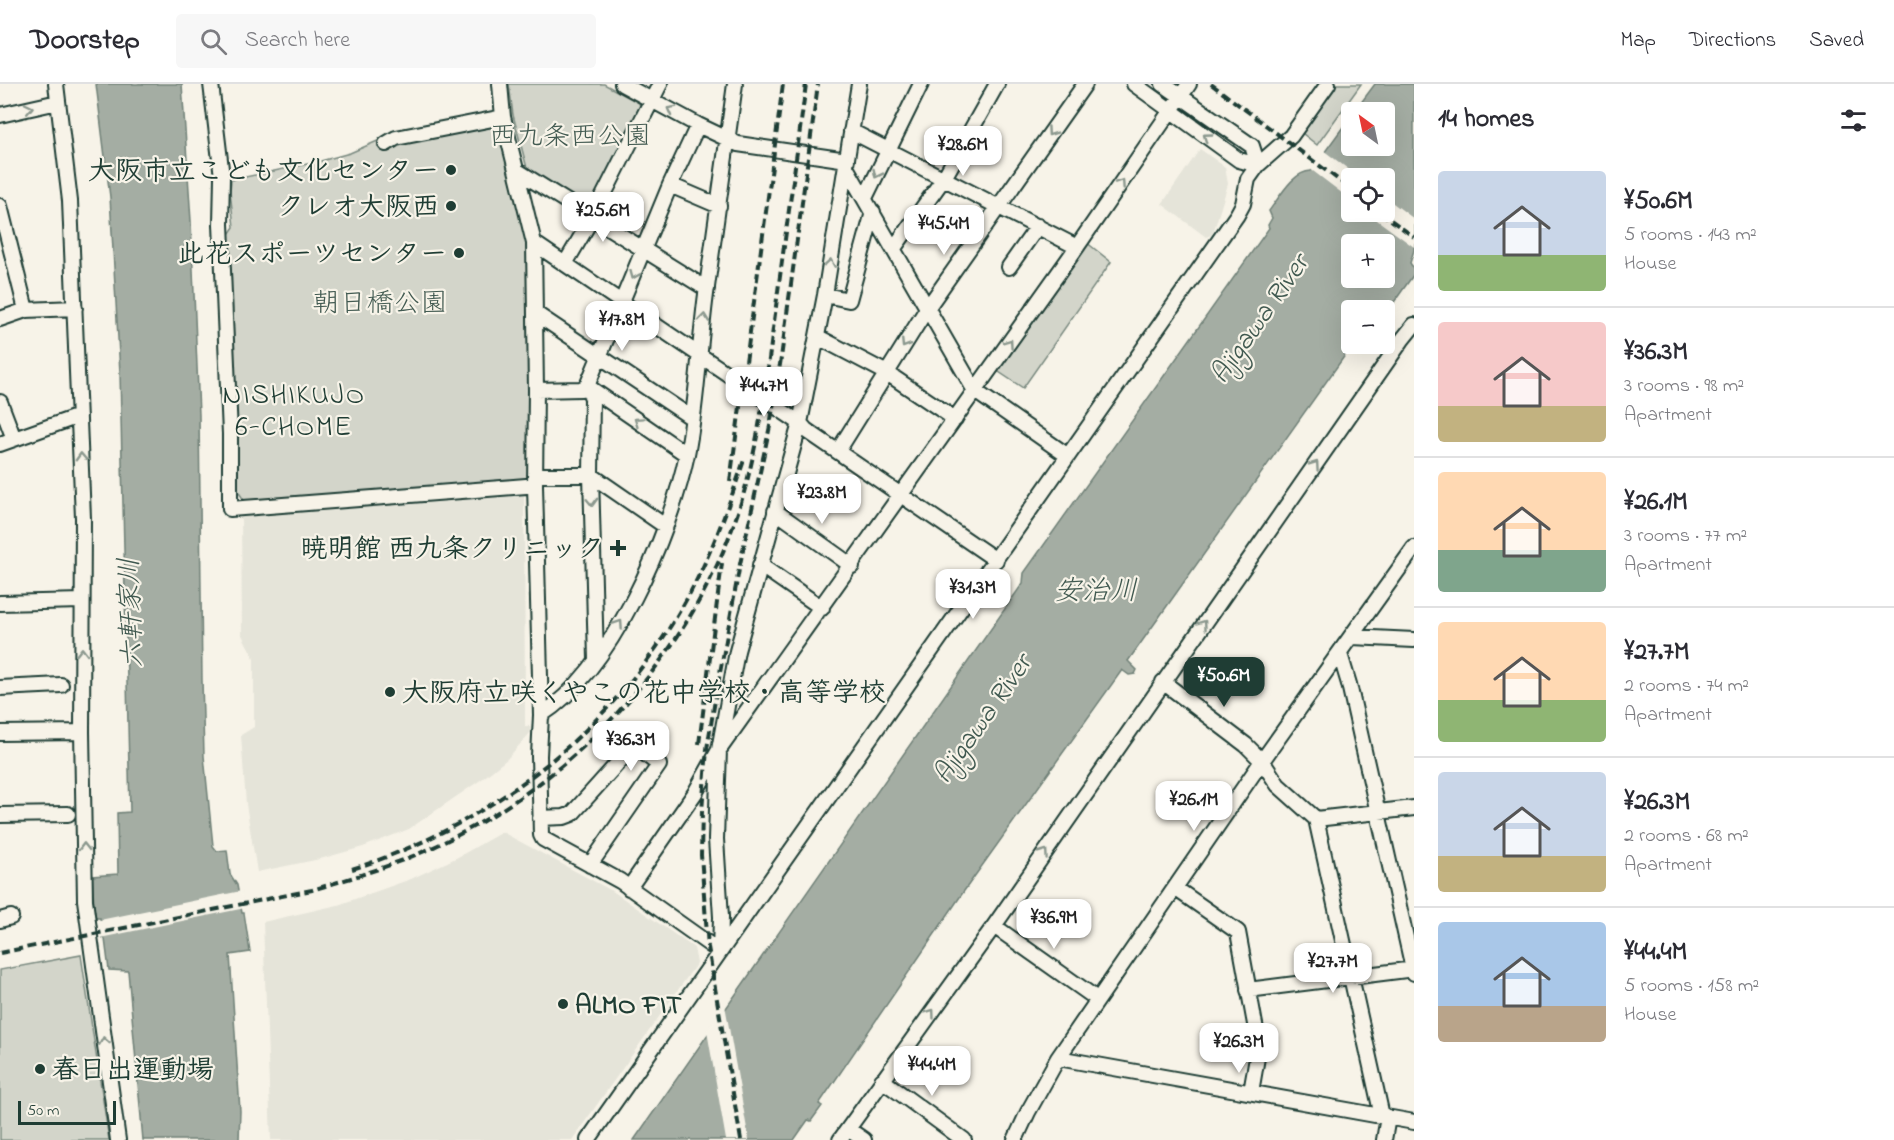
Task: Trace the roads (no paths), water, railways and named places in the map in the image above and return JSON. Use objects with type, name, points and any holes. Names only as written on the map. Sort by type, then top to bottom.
[{"type":"street","points":[[56,84],[70,201],[83,518],[82,732],[86,909],[118,1140]]},
{"type":"street","points":[[211,84],[222,177],[221,224],[230,434],[230,509],[591,475],[665,526]]},
{"type":"street","points":[[500,84],[503,117],[534,243],[536,390],[530,481],[541,715],[541,835],[543,839],[629,888],[720,952]]},
{"type":"street","points":[[622,84],[738,144],[847,163]]},
{"type":"street","points":[[565,264],[592,218],[660,84]]},
{"type":"street","points":[[541,715],[558,704],[596,659],[625,615],[655,556],[665,526],[687,454],[735,84]]},
{"type":"street","points":[[720,952],[721,917],[717,839],[720,750],[737,651],[800,423],[818,337],[859,84]]},
{"type":"street","points":[[865,198],[921,84]]},
{"type":"street","points":[[894,248],[944,178],[997,84]]},
{"type":"street","points":[[838,451],[928,307],[1085,84]]},
{"type":"street","points":[[1134,84],[1239,160],[1258,165]]},
{"type":"street","points":[[1163,84],[1252,146],[1258,165]]},
{"type":"street","points":[[629,888],[695,793],[720,750],[1077,247],[1189,84]]},
{"type":"street","points":[[588,1140],[1237,215],[1243,204],[1248,179],[1258,165],[1291,136],[1328,84]]},
{"type":"street","points":[[0,115],[58,102]]},
{"type":"street","points":[[386,144],[396,138],[503,117]]},
{"type":"street","points":[[536,390],[581,389],[587,386],[670,185],[698,125]]},
{"type":"street","points":[[851,131],[1077,247]]},
{"type":"street","points":[[847,163],[975,391],[1068,456]]},
{"type":"street","points":[[516,170],[707,289]]},
{"type":"street","points":[[670,185],[719,206]]},
{"type":"street","points":[[0,206],[26,310]]},
{"type":"street","points":[[825,295],[849,300],[873,212]]},
{"type":"street","points":[[1009,267],[1038,226]]},
{"type":"street","points":[[534,243],[700,357],[723,370],[800,423],[806,430],[996,560]]},
{"type":"street","points":[[0,319],[26,310],[75,308]]},
{"type":"street","points":[[535,313],[692,418]]},
{"type":"street","points":[[864,1140],[844,1134],[994,926],[1402,339],[1414,326]]},
{"type":"street","points":[[818,337],[887,373],[955,419]]},
{"type":"street","points":[[587,386],[687,454]]},
{"type":"street","points":[[587,386],[592,398],[591,475],[596,659]]},
{"type":"street","points":[[0,402],[14,439]]},
{"type":"street","points":[[0,444],[79,416]]},
{"type":"street","points":[[775,511],[852,566]]},
{"type":"street","points":[[1015,1140],[1058,1058],[1097,999],[1262,761],[1414,548]]},
{"type":"street","points":[[760,565],[822,608]]},
{"type":"street","points":[[0,603],[82,601]]},
{"type":"street","points":[[1352,637],[1414,640]]},
{"type":"street","points":[[1248,990],[1414,970],[1349,684],[1340,654]]},
{"type":"street","points":[[1162,682],[1246,745],[1262,761],[1278,785],[1316,819],[1350,976],[1385,1117],[1384,1140]]},
{"type":"street","points":[[0,688],[61,685]]},
{"type":"street","points":[[0,733],[82,732]]},
{"type":"street","points":[[540,818],[564,817],[572,814],[634,745],[659,765],[590,865]]},
{"type":"street","points":[[1316,819],[1414,808]]},
{"type":"street","points":[[0,815],[68,814]]},
{"type":"street","points":[[1175,888],[1238,932],[1259,1047],[1251,1092]]},
{"type":"street","points":[[994,926],[1097,999]]},
{"type":"street","points":[[1058,1058],[1414,1122]]},
{"type":"street","points":[[882,1080],[964,1140]]},
{"type":"water","name":"六軒家川","points":[[96,84],[182,84],[191,221],[199,415],[204,756],[213,846],[217,851],[227,850],[230,874],[237,885],[242,913],[244,913],[250,952],[230,955],[240,1111],[239,1140],[143,1140],[128,971],[109,970],[100,918],[95,918],[92,876],[118,874],[117,813],[130,812],[120,373],[110,197]]},
{"type":"water","name":"安治川","points":[[1375,84],[1414,84],[1414,250],[1410,263],[1414,274],[1395,301],[1341,300],[1341,354],[1346,354],[1128,661],[1137,670],[1135,674],[1129,675],[1122,670],[964,891],[819,1104],[822,1106],[811,1121],[808,1120],[794,1140],[634,1140],[1023,583],[1024,573],[1269,228],[1268,225],[1272,218],[1269,211],[1292,180],[1304,172],[1311,171],[1341,130],[1341,156],[1395,156],[1395,102],[1362,102]]},
{"type":"railway","points":[[730,482],[783,84]]},
{"type":"railway","points":[[0,953],[312,890],[407,858],[438,845],[488,818],[536,786],[580,749],[621,708],[658,664],[690,616],[717,565],[738,512],[757,439],[765,389],[806,84]]},
{"type":"railway","points":[[741,1140],[708,947],[701,855],[702,811],[707,749],[715,700],[740,564],[770,426],[781,358],[818,84]]},
{"type":"railway","points":[[1211,84],[1341,182]]},
{"type":"railway","points":[[1394,222],[1414,237]]},
{"type":"railway","points":[[352,869],[405,850],[455,825],[503,796],[548,763],[590,726],[628,684],[662,639],[691,591],[720,527],[744,460]]},
{"type":"railway","points":[[699,744],[722,563]]},
{"type":"place","name":"大阪市立こども文化センター","points":[[451,170]]},
{"type":"place","name":"クレオ大阪西","points":[[451,206]]},
{"type":"place","name":"此花スポーツセンター","points":[[459,253]]},
{"type":"place","name":"暁明館 西九条クリニック","points":[[618,548]]},
{"type":"place","name":"大阪府立咲くやこの花中学校・高等学校","points":[[390,692]]},
{"type":"place","name":"ALMO FIT","points":[[563,1004]]},
{"type":"place","name":"春日出運動場","points":[[40,1069]]},
{"type":"district","name":"NISHIKUJO 6-CHOME","points":[[294,409]]},
{"type":"park label","name":"西九条西公園","points":[[570,135]]},
{"type":"park label","name":"朝日橋公園","points":[[380,302]]},
{"type":"water label","name":"Ajigawa River","points":[[1258,318]]},
{"type":"water label","name":"Ajigawa River","points":[[981,718]]}]
